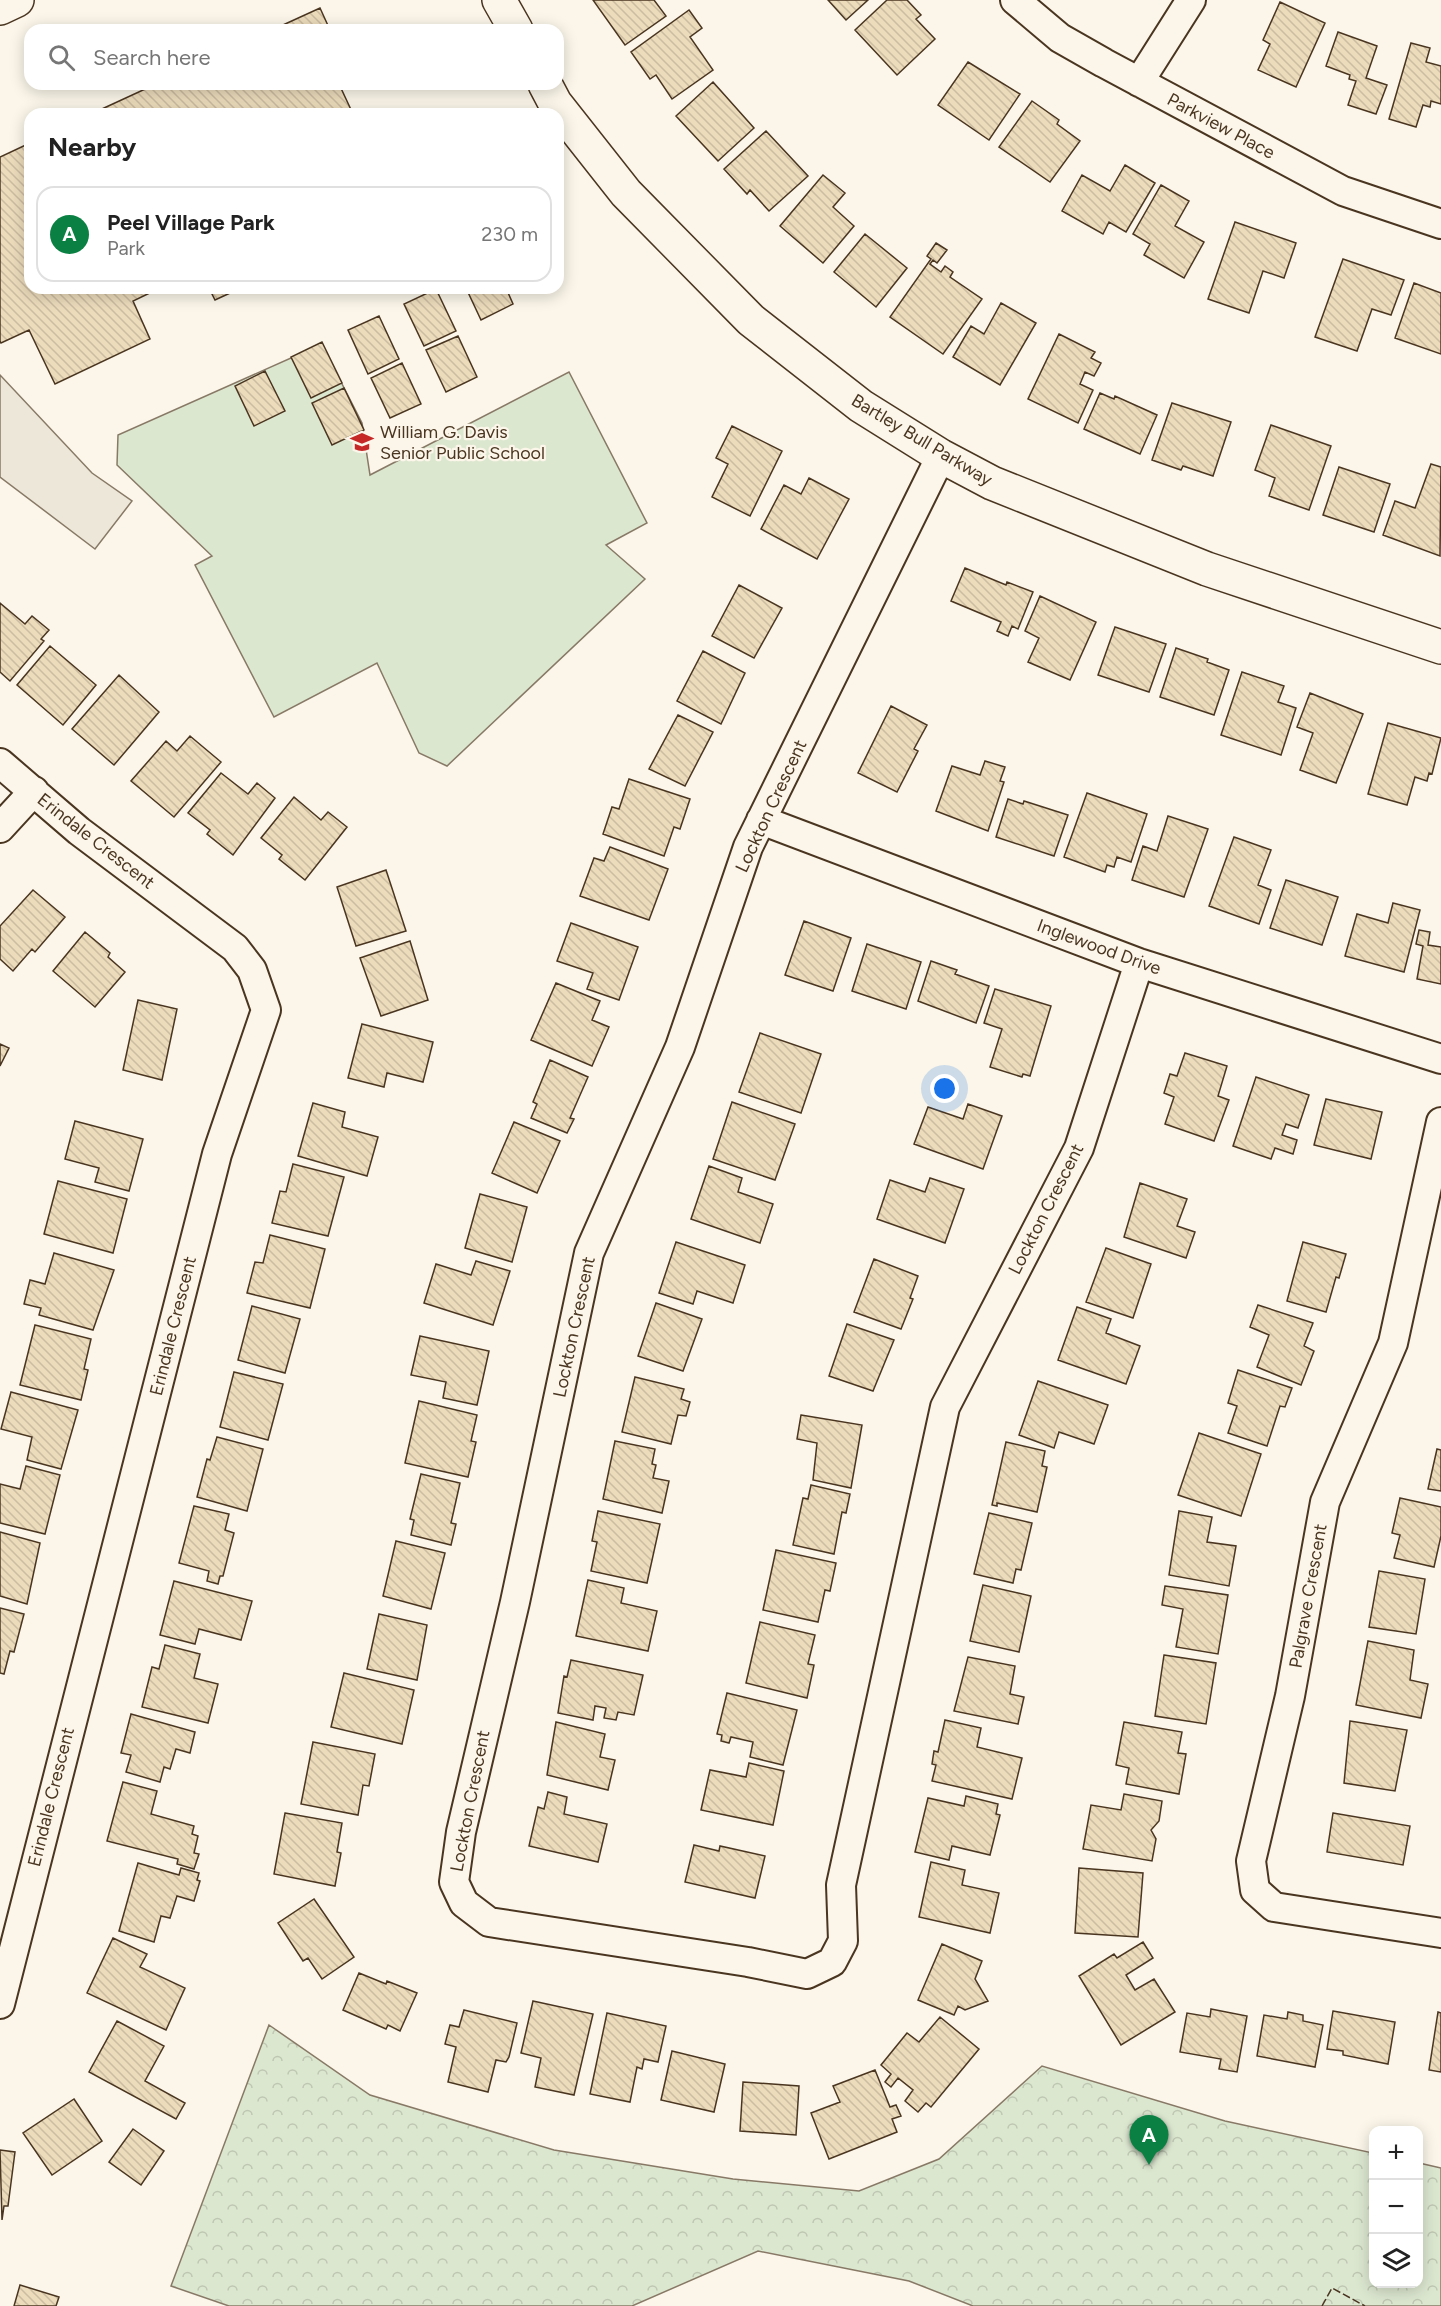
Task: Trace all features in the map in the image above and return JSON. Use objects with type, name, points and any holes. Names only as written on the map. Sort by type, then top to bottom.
[{"type":"street","points":[[0,8],[17,0]]},
{"type":"street","points":[[499,0],[513,24]]},
{"type":"street","name":"Parkview Place","points":[[1015,0],[1060,38],[1343,191],[1441,224]]},
{"type":"street","points":[[1139,82],[1191,0]]},
{"type":"street","name":"Bartley Bull Parkway","points":[[548,90],[559,108]]},
{"type":"street","name":"Bartley Bull Parkway","points":[[564,114],[626,193],[751,320],[861,406],[941,456],[992,483],[1207,569],[1441,647]]},
{"type":"street","name":"Lockton Crescent","points":[[941,456],[748,847],[680,1047],[588,1253],[514,1602],[461,1832],[454,1882],[464,1903],[489,1922],[748,1962],[807,1974],[832,1962],[843,1941],[841,1885],[945,1407],[1079,1148],[1139,963]]},
{"type":"street","name":"Erindale Crescent","points":[[0,763],[79,831],[235,948],[252,970],[266,1010],[217,1154],[0,2004]]},
{"type":"street","points":[[0,828],[33,791]]},
{"type":"street","name":"Inglewood Drive","points":[[761,819],[1139,963],[1441,1059]]},
{"type":"street","name":"Palgrave Crescent","points":[[1441,1122],[1393,1343],[1325,1502],[1290,1696],[1251,1861],[1255,1890],[1274,1907],[1441,1933]]},
{"type":"green space","points":[[309,350],[341,382],[362,423],[370,475],[569,372],[647,523],[606,545],[645,579],[447,766],[419,753],[377,663],[274,717],[195,565],[212,556],[117,465],[118,435]]},
{"type":"green space","points":[[269,2025],[370,2095],[554,2150],[733,2179],[859,2191],[939,2159],[1042,2066],[1225,2121],[1369,2152],[1369,2288],[1423,2288],[1423,2164],[1441,2168],[1441,2306],[973,2306],[909,2281],[758,2251],[632,2306],[229,2306],[171,2286]]},
{"type":"shaded area","points":[[0,375],[92,473],[132,501],[95,549],[0,477]]},
{"type":"building","points":[[593,0],[654,0],[666,16],[625,45]]},
{"type":"building","points":[[828,0],[868,0],[846,20]]},
{"type":"building","points":[[887,0],[907,0],[921,15],[916,19],[935,39],[897,75],[855,30]]},
{"type":"building","points":[[1280,2],[1325,23],[1296,87],[1258,70],[1270,44],[1263,40]]},
{"type":"building","points":[[320,8],[327,24],[285,24]]},
{"type":"building","points":[[689,10],[702,28],[690,37],[713,70],[672,99],[656,75],[650,79],[631,52]]},
{"type":"building","points":[[1338,32],[1377,46],[1366,78],[1387,85],[1376,114],[1348,105],[1356,81],[1349,79],[1350,75],[1326,66]]},
{"type":"building","points":[[1411,43],[1430,48],[1426,62],[1441,66],[1441,104],[1431,101],[1430,107],[1423,105],[1416,127],[1389,119]]},
{"type":"building","points":[[968,62],[1020,94],[989,140],[938,105]]},
{"type":"building","points":[[713,82],[754,128],[718,161],[676,116]]},
{"type":"building","points":[[143,90],[342,90],[350,108],[104,108]]},
{"type":"building","points":[[1032,101],[1059,120],[1057,124],[1080,141],[1050,182],[999,147]]},
{"type":"building","points":[[766,131],[808,176],[769,211],[750,190],[747,194],[724,169]]},
{"type":"building","points":[[24,146],[24,294],[148,294],[133,301],[150,339],[55,384],[29,330],[1,343],[0,157]]},
{"type":"building","points":[[1125,165],[1155,183],[1126,232],[1109,222],[1103,234],[1062,211],[1082,175],[1110,191]]},
{"type":"building","points":[[823,175],[845,193],[833,207],[854,226],[823,263],[780,226]]},
{"type":"building","points":[[1161,185],[1189,201],[1175,226],[1204,242],[1184,278],[1144,255],[1150,244],[1133,234]]},
{"type":"building","points":[[1235,222],[1296,243],[1284,278],[1263,271],[1249,313],[1208,299]]},
{"type":"building","points":[[865,234],[907,268],[876,307],[834,272]]},
{"type":"building","points":[[936,243],[947,250],[937,263],[933,260],[930,264],[941,272],[945,266],[953,272],[950,277],[982,299],[943,354],[890,317],[931,259],[927,256]]},
{"type":"building","points":[[1343,259],[1404,280],[1391,315],[1372,309],[1357,351],[1315,337]]},
{"type":"building","points":[[1414,283],[1441,293],[1441,354],[1395,338]]},
{"type":"building","points":[[212,294],[228,294],[215,300]]},
{"type":"building","points":[[425,294],[438,294],[456,331],[424,346],[404,304]]},
{"type":"building","points":[[469,294],[509,294],[513,304],[481,320]]},
{"type":"building","points":[[1001,303],[1036,323],[1000,385],[953,357],[971,326],[984,334]]},
{"type":"building","points":[[379,316],[399,359],[368,374],[348,330]]},
{"type":"building","points":[[1059,334],[1095,352],[1091,358],[1101,363],[1094,376],[1085,372],[1080,384],[1093,390],[1078,423],[1028,399]]},
{"type":"building","points":[[458,336],[477,377],[446,392],[426,350]]},
{"type":"building","points":[[322,342],[342,383],[311,398],[291,357]]},
{"type":"building","points":[[402,363],[421,404],[390,418],[371,378]]},
{"type":"building","points":[[265,371],[285,411],[254,426],[235,386]]},
{"type":"building","points":[[344,388],[364,430],[332,445],[312,403]]},
{"type":"building","points":[[1100,393],[1114,399],[1115,396],[1157,415],[1140,454],[1084,429]]},
{"type":"building","points":[[1172,403],[1231,422],[1213,476],[1183,466],[1181,470],[1152,460]]},
{"type":"building","points":[[1271,425],[1331,446],[1309,510],[1269,496],[1275,478],[1255,470]]},
{"type":"building","points":[[732,426],[782,451],[750,516],[712,497],[728,464],[716,458]]},
{"type":"building","points":[[1431,464],[1441,467],[1440,556],[1383,535],[1395,501],[1415,508]]},
{"type":"building","points":[[1339,467],[1390,484],[1374,532],[1323,515]]},
{"type":"building","points":[[809,478],[849,499],[817,559],[761,529],[784,485],[801,494]]},
{"type":"building","points":[[965,568],[1006,585],[1007,582],[1033,592],[1018,629],[1012,626],[1008,636],[997,631],[1001,622],[951,601]]},
{"type":"building","points":[[739,585],[782,608],[754,658],[712,636]]},
{"type":"building","points":[[1040,596],[1096,622],[1070,680],[1028,662],[1039,638],[1025,631]]},
{"type":"building","points":[[0,603],[25,624],[32,616],[49,630],[41,639],[44,641],[10,681],[0,672]]},
{"type":"building","points":[[1115,627],[1166,644],[1149,692],[1098,675]]},
{"type":"building","points":[[50,646],[96,685],[63,725],[17,685]]},
{"type":"building","points":[[1176,648],[1208,659],[1207,662],[1229,670],[1214,715],[1160,697]]},
{"type":"building","points":[[703,651],[745,673],[721,724],[677,701]]},
{"type":"building","points":[[1242,672],[1284,686],[1278,702],[1296,708],[1281,755],[1221,735]]},
{"type":"building","points":[[119,675],[159,712],[114,765],[72,729]]},
{"type":"building","points":[[1310,693],[1363,714],[1336,783],[1300,770],[1313,733],[1297,727]]},
{"type":"building","points":[[891,706],[927,725],[914,749],[918,751],[897,792],[858,773]]},
{"type":"building","points":[[678,715],[713,732],[685,786],[649,769]]},
{"type":"building","points":[[1388,723],[1441,738],[1432,774],[1429,773],[1427,781],[1415,777],[1407,805],[1368,794]]},
{"type":"building","points":[[190,736],[221,762],[174,817],[131,781],[166,741],[177,751]]},
{"type":"building","points":[[985,761],[1005,767],[1000,781],[1004,782],[988,831],[936,811],[952,766],[980,775]]},
{"type":"building","points":[[221,773],[248,794],[257,783],[275,798],[233,855],[207,834],[210,830],[188,813]]},
{"type":"building","points":[[629,779],[690,799],[680,829],[674,827],[664,856],[603,834],[612,807],[619,809]]},
{"type":"building","points":[[1087,793],[1147,814],[1131,862],[1117,857],[1114,867],[1107,865],[1105,872],[1064,857]]},
{"type":"building","points":[[294,797],[321,820],[328,812],[347,827],[305,880],[279,859],[282,855],[261,838]]},
{"type":"building","points":[[1008,799],[1023,804],[1024,801],[1068,815],[1054,856],[996,837]]},
{"type":"building","points":[[1168,816],[1208,829],[1184,897],[1132,880],[1143,846],[1157,851]]},
{"type":"building","points":[[1234,837],[1271,850],[1258,885],[1271,890],[1259,924],[1209,906]]},
{"type":"building","points":[[610,847],[668,869],[649,920],[580,896],[594,858],[604,861]]},
{"type":"building","points":[[386,870],[406,931],[356,946],[337,887]]},
{"type":"building","points":[[1286,880],[1338,897],[1322,945],[1270,928]]},
{"type":"building","points":[[33,890],[65,917],[35,952],[32,949],[13,971],[0,959],[0,926]]},
{"type":"building","points":[[1393,903],[1420,910],[1404,972],[1345,956],[1357,914],[1388,923]]},
{"type":"building","points":[[804,921],[851,938],[833,991],[785,975]]},
{"type":"building","points":[[571,923],[638,947],[619,1000],[587,989],[593,973],[557,961]]},
{"type":"building","points":[[1419,930],[1430,932],[1428,945],[1441,947],[1441,984],[1417,979],[1423,946],[1416,944]]},
{"type":"building","points":[[85,932],[110,953],[108,957],[125,972],[95,1007],[53,971]]},
{"type":"building","points":[[410,941],[428,1000],[381,1016],[360,958]]},
{"type":"building","points":[[867,944],[921,962],[906,1009],[852,991]]},
{"type":"building","points":[[931,961],[957,970],[955,974],[989,986],[976,1023],[918,1001]]},
{"type":"building","points":[[556,983],[600,1001],[592,1020],[609,1027],[592,1066],[531,1040]]},
{"type":"building","points":[[995,989],[1051,1006],[1030,1076],[1023,1074],[1022,1077],[990,1067],[1002,1029],[984,1023]]},
{"type":"building","points":[[138,1000],[177,1009],[162,1080],[123,1070]]},
{"type":"building","points":[[362,1024],[433,1042],[423,1082],[387,1073],[384,1087],[348,1078]]},
{"type":"building","points":[[760,1033],[821,1054],[801,1113],[739,1092]]},
{"type":"building","points":[[0,1044],[9,1048],[0,1066]]},
{"type":"building","points":[[1185,1053],[1227,1066],[1218,1096],[1229,1100],[1214,1141],[1165,1124],[1174,1097],[1164,1093],[1170,1074],[1177,1076]]},
{"type":"building","points":[[550,1060],[588,1077],[570,1118],[574,1119],[567,1133],[531,1118],[537,1104],[533,1102]]},
{"type":"building","points":[[1256,1077],[1309,1095],[1298,1128],[1286,1124],[1282,1135],[1297,1140],[1293,1154],[1275,1148],[1271,1159],[1233,1146]]},
{"type":"building","points":[[1326,1099],[1382,1112],[1371,1159],[1314,1145]]},
{"type":"building","points":[[732,1102],[795,1124],[775,1180],[713,1159]]},
{"type":"building","points":[[313,1103],[345,1112],[342,1127],[378,1137],[367,1176],[298,1156]]},
{"type":"building","points":[[968,1104],[1002,1116],[983,1169],[914,1144],[928,1107],[963,1119]]},
{"type":"building","points":[[75,1121],[143,1139],[129,1191],[95,1182],[99,1168],[65,1159]]},
{"type":"building","points":[[514,1122],[560,1141],[537,1193],[492,1173]]},
{"type":"building","points":[[293,1164],[344,1177],[328,1236],[272,1223],[280,1191],[286,1192]]},
{"type":"building","points":[[709,1166],[742,1178],[738,1192],[773,1204],[760,1243],[691,1219]]},
{"type":"building","points":[[930,1178],[964,1189],[945,1243],[877,1219],[890,1180],[925,1192]]},
{"type":"building","points":[[58,1181],[127,1199],[113,1253],[44,1234]]},
{"type":"building","points":[[1140,1183],[1187,1199],[1177,1226],[1195,1232],[1186,1258],[1124,1237]]},
{"type":"building","points":[[480,1194],[527,1207],[512,1262],[465,1248]]},
{"type":"building","points":[[270,1235],[325,1249],[310,1308],[247,1293],[255,1262],[263,1263]]},
{"type":"building","points":[[676,1242],[745,1265],[733,1303],[697,1291],[693,1304],[659,1293]]},
{"type":"building","points":[[1303,1242],[1346,1254],[1339,1278],[1336,1277],[1326,1312],[1287,1301]]},
{"type":"building","points":[[1106,1248],[1151,1264],[1133,1318],[1086,1302]]},
{"type":"building","points":[[54,1253],[114,1270],[93,1330],[39,1315],[41,1308],[24,1304],[30,1280],[45,1284]]},
{"type":"building","points":[[874,1259],[918,1276],[910,1298],[913,1299],[901,1329],[854,1312]]},
{"type":"building","points":[[476,1261],[510,1271],[493,1325],[424,1303],[436,1264],[471,1275]]},
{"type":"building","points":[[656,1303],[702,1319],[683,1371],[638,1356]]},
{"type":"building","points":[[1258,1305],[1313,1323],[1304,1346],[1314,1351],[1301,1385],[1257,1367],[1269,1335],[1250,1327]]},
{"type":"building","points":[[252,1306],[300,1319],[285,1373],[238,1360]]},
{"type":"building","points":[[1077,1307],[1111,1319],[1106,1333],[1140,1346],[1126,1384],[1058,1360]]},
{"type":"building","points":[[847,1324],[894,1340],[873,1391],[829,1376]]},
{"type":"building","points":[[35,1325],[91,1339],[84,1369],[88,1370],[81,1400],[20,1385]]},
{"type":"building","points":[[420,1336],[489,1351],[477,1405],[443,1398],[446,1382],[411,1375]]},
{"type":"building","points":[[1238,1370],[1292,1388],[1285,1407],[1280,1406],[1267,1446],[1228,1433],[1237,1406],[1228,1403]]},
{"type":"building","points":[[234,1372],[283,1384],[268,1440],[220,1427]]},
{"type":"building","points":[[635,1377],[684,1389],[681,1399],[690,1402],[686,1416],[678,1415],[671,1444],[622,1432]]},
{"type":"building","points":[[1038,1381],[1108,1405],[1094,1444],[1059,1432],[1054,1448],[1019,1435]]},
{"type":"building","points":[[11,1392],[78,1410],[61,1469],[27,1460],[32,1437],[1,1429]]},
{"type":"building","points":[[419,1401],[477,1415],[471,1441],[476,1442],[468,1477],[405,1463]]},
{"type":"building","points":[[801,1415],[862,1425],[851,1488],[813,1480],[817,1443],[797,1439]]},
{"type":"building","points":[[1199,1433],[1261,1454],[1241,1516],[1178,1495]]},
{"type":"building","points":[[217,1437],[263,1449],[247,1511],[197,1497],[207,1459],[210,1460]]},
{"type":"building","points":[[615,1441],[655,1449],[652,1464],[656,1465],[653,1478],[669,1481],[662,1513],[603,1499]]},
{"type":"building","points":[[1006,1442],[1045,1451],[1042,1466],[1047,1467],[1037,1512],[997,1503],[997,1506],[992,1505]]},
{"type":"building","points":[[1437,1449],[1441,1450],[1441,1491],[1428,1489]]},
{"type":"building","points":[[26,1466],[60,1475],[45,1534],[0,1523],[0,1484],[20,1489]]},
{"type":"building","points":[[421,1474],[460,1483],[451,1523],[456,1524],[451,1545],[411,1535],[414,1520],[410,1519]]},
{"type":"building","points":[[811,1485],[850,1494],[846,1513],[842,1512],[834,1554],[793,1545],[803,1498],[808,1499]]},
{"type":"building","points":[[1400,1498],[1441,1507],[1441,1536],[1434,1567],[1394,1558],[1400,1535],[1392,1533]]},
{"type":"building","points":[[194,1506],[229,1514],[225,1530],[234,1533],[223,1576],[220,1576],[218,1584],[207,1581],[209,1571],[179,1563]]},
{"type":"building","points":[[598,1511],[660,1524],[647,1583],[591,1571],[597,1542],[592,1541]]},
{"type":"building","points":[[1179,1511],[1212,1517],[1207,1542],[1236,1546],[1229,1586],[1169,1575]]},
{"type":"building","points":[[989,1513],[1032,1523],[1021,1570],[1016,1569],[1013,1583],[974,1574]]},
{"type":"building","points":[[0,1532],[40,1543],[27,1604],[0,1596]]},
{"type":"building","points":[[396,1541],[445,1553],[431,1609],[383,1596]]},
{"type":"building","points":[[776,1550],[836,1563],[830,1591],[825,1590],[818,1622],[763,1610]]},
{"type":"building","points":[[1379,1571],[1425,1579],[1416,1634],[1369,1627]]},
{"type":"building","points":[[588,1580],[624,1588],[621,1603],[657,1611],[648,1651],[576,1636]]},
{"type":"building","points":[[174,1581],[252,1601],[241,1640],[199,1629],[195,1644],[160,1635]]},
{"type":"building","points":[[983,1585],[1031,1596],[1019,1652],[970,1641]]},
{"type":"building","points":[[1165,1586],[1228,1595],[1218,1654],[1176,1647],[1183,1609],[1162,1605]]},
{"type":"building","points":[[0,1608],[24,1614],[14,1652],[10,1651],[4,1674],[0,1673]]},
{"type":"building","points":[[379,1614],[427,1625],[417,1680],[367,1669]]},
{"type":"building","points":[[760,1622],[815,1635],[808,1664],[814,1665],[807,1698],[746,1683]]},
{"type":"building","points":[[1368,1641],[1414,1650],[1410,1680],[1428,1684],[1421,1718],[1356,1705]]},
{"type":"building","points":[[165,1645],[200,1654],[194,1678],[218,1684],[208,1723],[142,1707],[152,1667],[159,1669]]},
{"type":"building","points":[[1164,1655],[1216,1663],[1206,1724],[1155,1716]]},
{"type":"building","points":[[968,1657],[1015,1666],[1010,1694],[1024,1697],[1018,1724],[954,1711]]},
{"type":"building","points":[[571,1660],[643,1675],[634,1715],[618,1712],[616,1720],[604,1718],[606,1708],[595,1706],[593,1720],[558,1713],[564,1676],[567,1677]]},
{"type":"building","points":[[344,1673],[414,1690],[402,1744],[331,1727]]},
{"type":"building","points":[[727,1693],[797,1710],[783,1765],[750,1757],[753,1742],[731,1737],[729,1743],[721,1741],[722,1735],[717,1734]]},
{"type":"building","points":[[131,1714],[195,1732],[190,1753],[176,1749],[170,1769],[164,1767],[160,1782],[126,1772],[131,1755],[121,1753]]},
{"type":"building","points":[[945,1720],[981,1728],[977,1747],[1022,1758],[1012,1799],[932,1781],[936,1765],[932,1764],[934,1751],[938,1752]]},
{"type":"building","points":[[1350,1721],[1407,1730],[1395,1791],[1344,1783]]},
{"type":"building","points":[[556,1722],[605,1734],[600,1757],[615,1760],[608,1790],[547,1775]]},
{"type":"building","points":[[1124,1722],[1182,1732],[1178,1753],[1186,1754],[1179,1794],[1126,1784],[1129,1768],[1116,1765]]},
{"type":"building","points":[[313,1742],[375,1754],[369,1786],[363,1785],[358,1815],[301,1804]]},
{"type":"building","points":[[749,1763],[784,1771],[773,1825],[701,1810],[710,1770],[746,1777]]},
{"type":"building","points":[[123,1782],[157,1791],[151,1814],[194,1826],[192,1834],[198,1836],[194,1853],[199,1854],[194,1869],[177,1864],[178,1859],[107,1841]]},
{"type":"building","points":[[548,1792],[567,1797],[564,1814],[607,1824],[598,1862],[529,1846],[538,1807],[544,1809]]},
{"type":"building","points":[[1124,1794],[1162,1801],[1159,1821],[1151,1830],[1156,1839],[1152,1861],[1083,1849],[1091,1805],[1121,1810]]},
{"type":"building","points":[[966,1796],[998,1804],[996,1814],[1000,1815],[990,1855],[952,1846],[949,1860],[915,1852],[928,1798],[964,1806]]},
{"type":"building","points":[[285,1813],[342,1823],[337,1852],[341,1853],[335,1886],[274,1874]]},
{"type":"building","points":[[1333,1813],[1410,1826],[1403,1865],[1327,1852]]},
{"type":"building","points":[[694,1845],[719,1851],[720,1846],[765,1856],[755,1898],[685,1882]]},
{"type":"building","points":[[931,1862],[965,1870],[962,1885],[999,1893],[990,1933],[919,1917]]},
{"type":"building","points":[[138,1863],[179,1875],[181,1868],[199,1873],[197,1880],[200,1881],[194,1901],[177,1896],[170,1918],[161,1916],[154,1942],[119,1931]]},
{"type":"building","points":[[1079,1868],[1143,1873],[1138,1937],[1075,1933]]},
{"type":"building","points":[[314,1899],[354,1957],[322,1979],[308,1958],[303,1961],[278,1923]]},
{"type":"building","points":[[113,1938],[147,1954],[140,1967],[185,1988],[166,2030],[87,1993]]},
{"type":"building","points":[[1143,1942],[1153,1958],[1126,1975],[1135,1990],[1154,1979],[1175,2012],[1121,2045],[1079,1976],[1114,1954],[1117,1958]]},
{"type":"building","points":[[942,1944],[982,1961],[975,1979],[988,2001],[965,2010],[958,2006],[954,2015],[918,2000]]},
{"type":"building","points":[[359,1973],[417,1993],[400,2031],[388,2025],[386,2029],[343,2010]]},
{"type":"building","points":[[533,2001],[593,2014],[574,2095],[535,2087],[541,2058],[521,2053]]},
{"type":"building","points":[[1211,2009],[1247,2016],[1237,2072],[1219,2069],[1221,2059],[1180,2052],[1187,2013],[1210,2017]]},
{"type":"building","points":[[464,2010],[517,2023],[509,2057],[506,2062],[496,2060],[488,2092],[448,2082],[456,2047],[445,2044],[450,2025],[459,2027]]},
{"type":"building","points":[[1333,2011],[1395,2022],[1388,2064],[1343,2055],[1343,2051],[1327,2049]]},
{"type":"building","points":[[1288,2012],[1303,2015],[1303,2021],[1323,2025],[1315,2067],[1257,2056],[1264,2015],[1287,2019]]},
{"type":"building","points":[[1438,2012],[1441,2013],[1441,2072],[1429,2070]]},
{"type":"building","points":[[607,2013],[666,2026],[658,2062],[644,2059],[642,2069],[637,2067],[630,2102],[590,2094]]},
{"type":"building","points":[[940,2017],[979,2049],[931,2107],[926,2103],[918,2112],[905,2101],[913,2090],[898,2078],[891,2087],[885,2082],[891,2074],[881,2065],[907,2033],[919,2042]]},
{"type":"building","points":[[117,2021],[164,2046],[145,2081],[185,2103],[176,2119],[89,2072]]},
{"type":"building","points":[[672,2051],[725,2064],[714,2112],[661,2100]]},
{"type":"building","points":[[875,2070],[890,2107],[896,2105],[901,2116],[892,2119],[897,2132],[829,2159],[811,2113],[840,2102],[833,2086]]},
{"type":"building","points":[[743,2082],[799,2086],[796,2135],[740,2131]]},
{"type":"building","points":[[74,2099],[102,2141],[52,2175],[23,2133]]},
{"type":"building","points":[[133,2129],[164,2151],[141,2185],[109,2162]]},
{"type":"building","points":[[0,2150],[15,2152],[8,2206],[4,2206],[2,2220]]},
{"type":"building","points":[[20,2285],[59,2297],[56,2306],[14,2306]]},
{"type":"fence","points":[[1322,2306],[1332,2288],[1365,2306]]},
{"type":"place","name":"William G. Davis Senior Public School","points":[[362,442]]},
{"type":"place","name":"Peel Village Park","points":[[1149,2165]]}]
